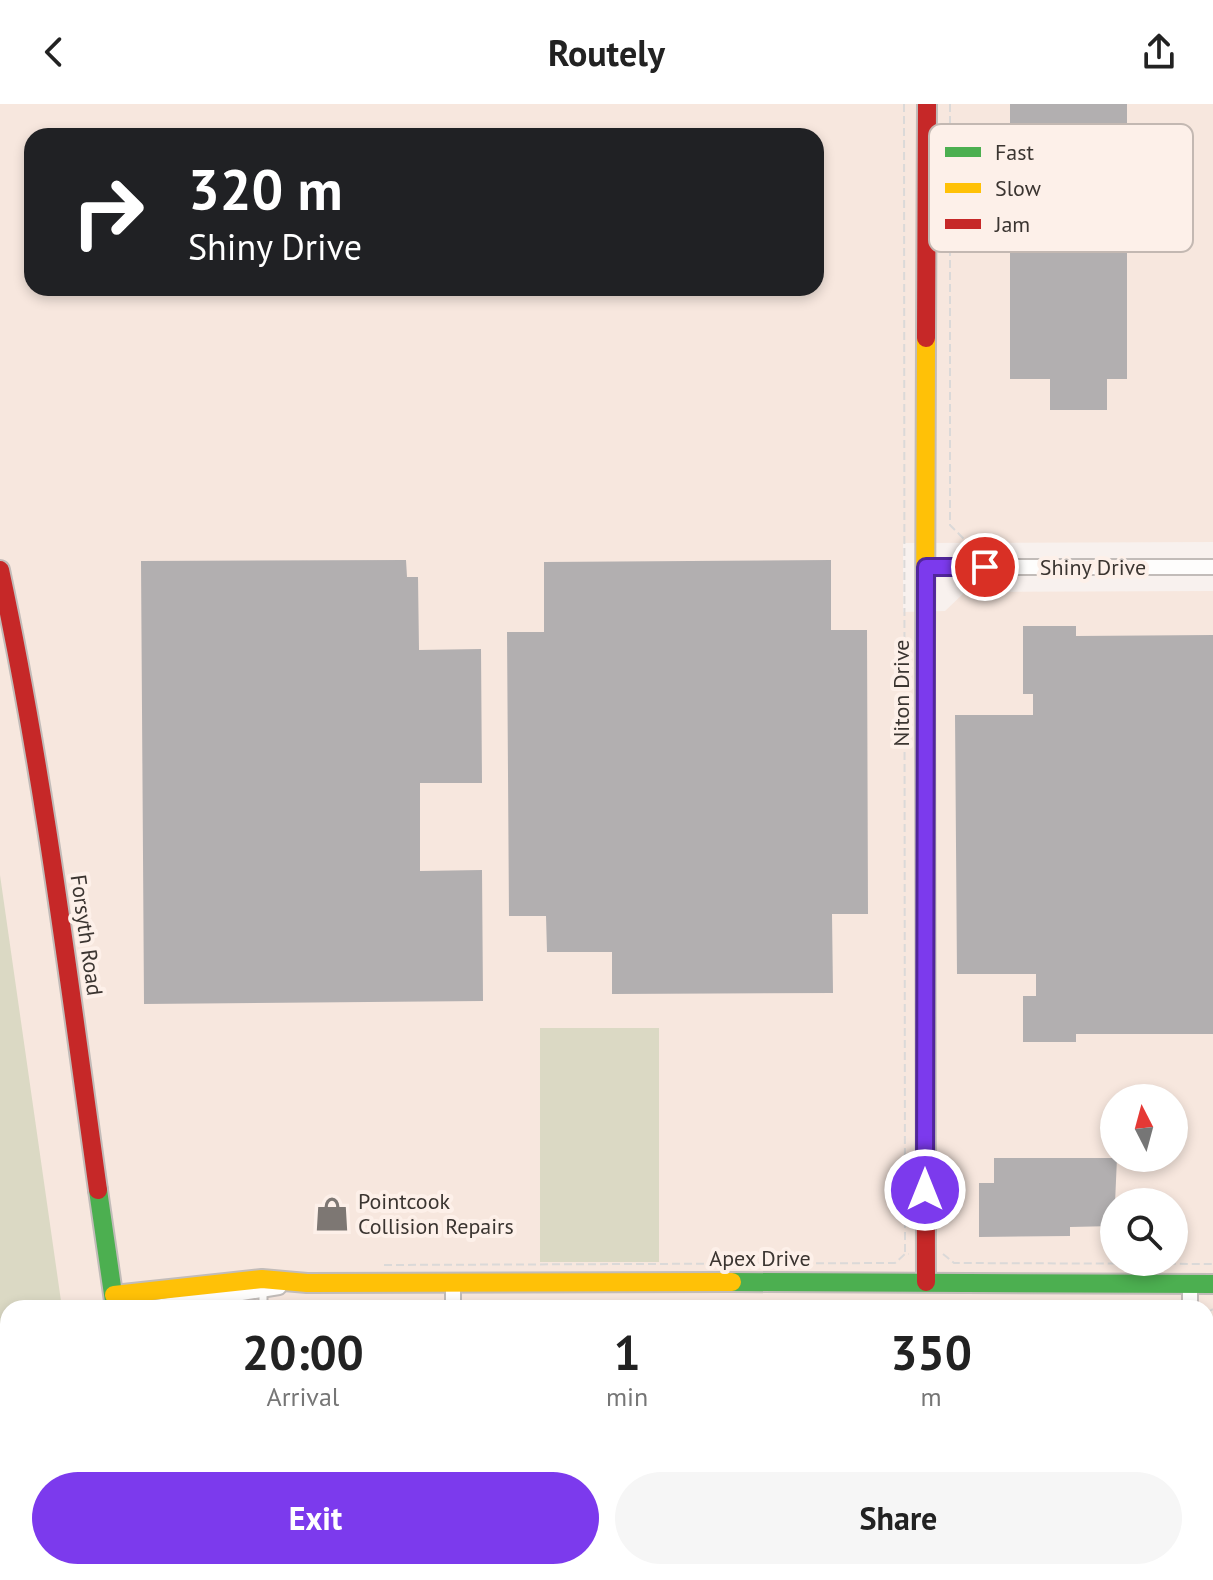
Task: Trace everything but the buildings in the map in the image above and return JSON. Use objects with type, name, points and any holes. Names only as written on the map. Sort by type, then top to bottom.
[{"type":"street","name":"Niton Drive","points":[[926,1282],[927,104]]},
{"type":"street","name":"Shiny Drive","points":[[926,567],[1213,567]]},
{"type":"street","name":"Forsyth Road","points":[[0,570],[25,687],[45,810],[114,1300]]},
{"type":"street","name":"Apex Drive","points":[[121,1300],[262,1279],[307,1283],[1213,1284]]},
{"type":"street","name":"Apex Drive","points":[[233,1300],[263,1289],[307,1283]]},
{"type":"street","points":[[453,1283],[453,1300]]},
{"type":"street","points":[[1190,1285],[1190,1300]]},
{"type":"lane","points":[[263,1289],[263,1300]]},
{"type":"path","points":[[904,104],[905,1254]]},
{"type":"path","points":[[950,252],[950,525],[969,544]]},
{"type":"path","points":[[381,1265],[895,1263],[905,1254],[943,1253],[954,1263],[1213,1264]]},
{"type":"shaded area","points":[[0,104],[1213,104],[1213,542],[903,543],[903,612],[945,611],[965,592],[1213,591],[1213,1300],[0,1300]]},
{"type":"shaded area","points":[[0,875],[61,1300],[0,1300]]},
{"type":"shaded area","points":[[540,1028],[659,1028],[659,1262],[540,1262]]},
{"type":"traffic: fast","points":[[98,1190],[114,1300]]},
{"type":"traffic: fast","points":[[732,1282],[1213,1284]]},
{"type":"traffic: slow","points":[[925,650],[926,338]]},
{"type":"traffic: slow","points":[[114,1295],[262,1279],[307,1283],[732,1282]]},
{"type":"traffic: jam","points":[[926,338],[927,104]]},
{"type":"traffic: jam","points":[[0,570],[43,801],[98,1190]]},
{"type":"traffic: jam","points":[[925,650],[926,1282]]},
{"type":"place","name":"Pointcook Collision Repairs","points":[[332,1214]]},
{"type":"route","points":[[925,1190],[926,567],[985,567]]}]
